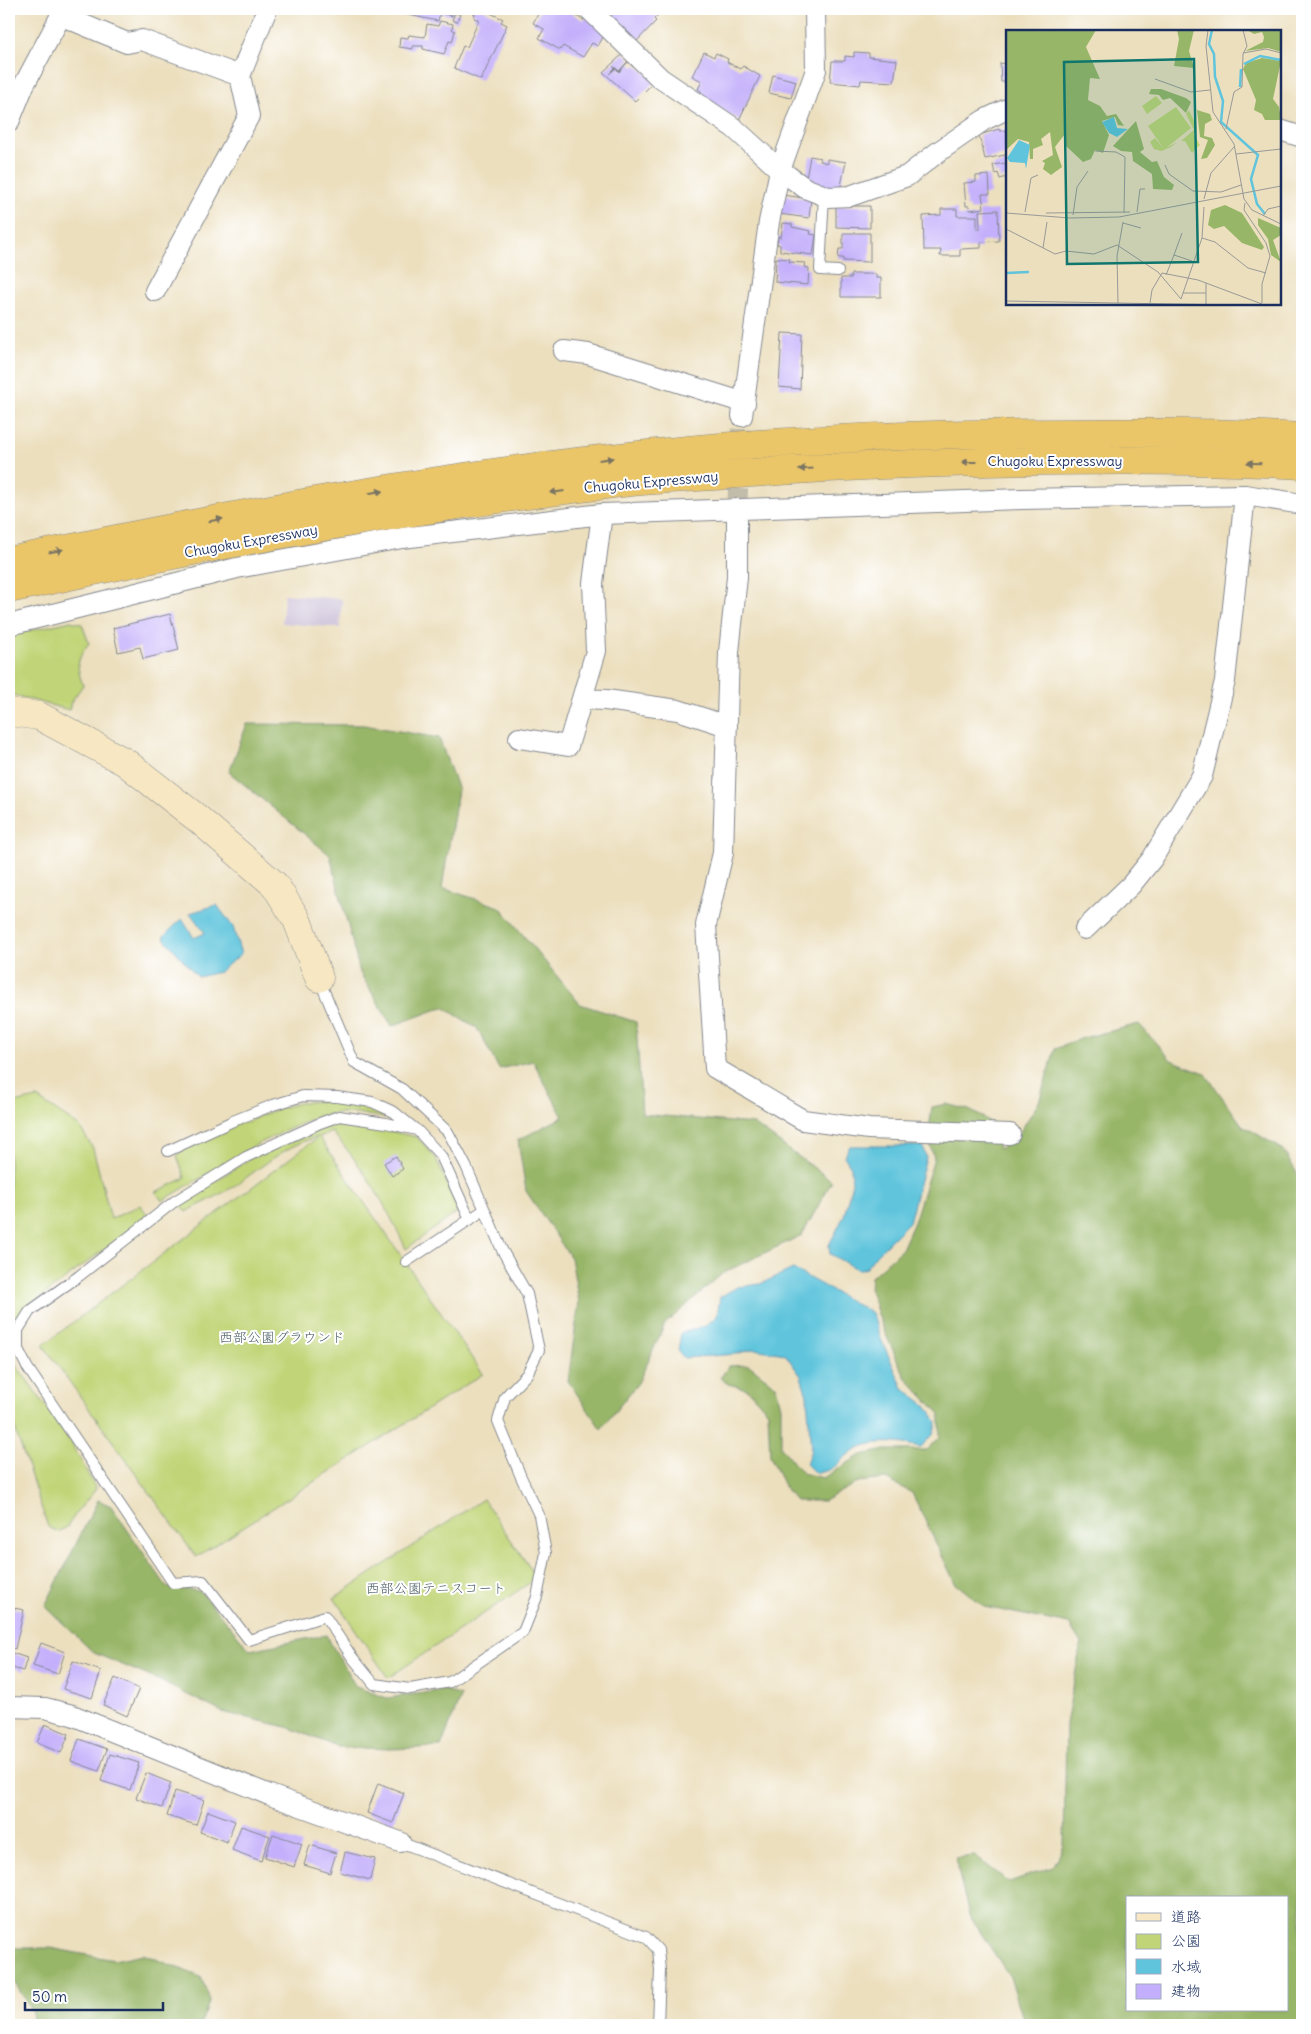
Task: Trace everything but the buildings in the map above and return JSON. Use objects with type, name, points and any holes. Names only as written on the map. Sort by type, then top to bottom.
[{"type":"highway","name":"Chugoku Expressway","points":[[9,561],[298,504],[459,478],[628,456],[787,441],[956,433],[1117,432],[1302,437]]},
{"type":"highway","name":"Chugoku Expressway","points":[[9,589],[124,564],[323,528],[464,504],[624,483],[788,470],[951,462],[1116,460],[1302,465]]},
{"type":"street","points":[[155,291],[249,116],[240,76],[267,9]]},
{"type":"street","points":[[588,9],[660,78],[734,128],[780,170],[805,188],[824,195],[850,196],[907,176],[984,120],[1006,109]]},
{"type":"street","points":[[564,351],[588,354],[743,409],[769,222],[780,170],[816,70],[817,25],[815,9]]},
{"type":"street","points":[[9,122],[24,85],[61,12],[127,43],[142,40],[240,76]]},
{"type":"street","points":[[1281,130],[1302,137]]},
{"type":"street","points":[[1085,929],[1131,885],[1152,859],[1202,776],[1225,681],[1245,495]]},
{"type":"street","points":[[9,625],[237,568],[402,538],[602,514],[1021,499],[1245,495],[1302,504]]},
{"type":"street","points":[[737,510],[737,577],[729,652],[724,853],[706,924],[715,1068],[803,1120],[869,1129],[1010,1134]]},
{"type":"street","points":[[519,738],[568,746],[596,651],[593,583],[602,514]]},
{"type":"street","points":[[582,699],[606,700],[678,710],[727,726]]},
{"type":"street","points":[[9,712],[39,716],[125,762],[204,824],[275,886],[297,920],[319,978]]},
{"type":"street","points":[[9,1707],[44,1708],[72,1715],[267,1794],[400,1842]]},
{"type":"lane","points":[[824,195],[820,270],[838,271]]},
{"type":"lane","points":[[319,978],[354,1062],[402,1089],[448,1132],[502,1250],[527,1294],[539,1350],[527,1374],[505,1397],[498,1420],[539,1515],[546,1552],[537,1597],[523,1632],[450,1682],[410,1689],[374,1684],[352,1657],[325,1616],[249,1640],[203,1581],[174,1584],[27,1367],[18,1349],[18,1330],[30,1311],[79,1276],[175,1201],[246,1157],[320,1122],[339,1116],[417,1130]]},
{"type":"lane","points":[[168,1152],[233,1121],[273,1105],[303,1096],[337,1097],[372,1102],[394,1112],[417,1130],[442,1156],[470,1220]]},
{"type":"lane","points":[[406,1262],[484,1210]]},
{"type":"lane","points":[[400,1842],[646,1937],[658,1950],[660,1970],[658,2025]]},
{"type":"shaded area","points":[[284,594],[342,599],[340,628],[282,623]]},
{"type":"green space","points":[[71,621],[82,624],[89,643],[78,664],[83,685],[71,702],[69,710],[9,694],[9,635]]},
{"type":"green space","points":[[247,724],[364,725],[439,738],[458,790],[442,888],[500,907],[580,1004],[636,1022],[642,1114],[754,1124],[832,1181],[802,1235],[723,1273],[665,1324],[638,1383],[601,1429],[568,1381],[579,1302],[571,1258],[526,1191],[518,1140],[563,1117],[533,1061],[499,1069],[477,1028],[443,1007],[392,1026],[360,973],[330,855],[229,772]]},
{"type":"green space","points":[[1139,1024],[1171,1060],[1205,1073],[1242,1125],[1282,1149],[1302,1181],[1302,1268],[1294,1297],[1302,1304],[1302,2025],[1025,2025],[1010,1977],[969,1915],[955,1858],[975,1856],[1009,1882],[1053,1867],[1064,1846],[1066,1724],[1081,1643],[1069,1624],[985,1607],[955,1583],[912,1493],[886,1479],[858,1482],[824,1501],[796,1501],[785,1488],[770,1456],[768,1412],[747,1389],[728,1384],[720,1378],[729,1366],[749,1365],[776,1386],[781,1407],[781,1447],[802,1473],[823,1478],[861,1455],[886,1450],[927,1450],[940,1437],[940,1414],[905,1377],[882,1326],[870,1290],[871,1277],[902,1249],[914,1222],[934,1158],[928,1137],[932,1107],[946,1104],[969,1110],[986,1119],[993,1125],[999,1149],[1014,1141],[1039,1102],[1055,1049],[1083,1038]]},
{"type":"green space","points":[[37,1098],[79,1126],[93,1148],[111,1219],[140,1205],[149,1216],[37,1300],[23,1313],[14,1323],[12,1329],[9,1355],[9,1287],[17,1278],[9,1267],[9,1104]]},
{"type":"green space","points":[[340,1101],[370,1108],[398,1120],[356,1113],[335,1113],[313,1118],[258,1144],[162,1201],[156,1192],[185,1178],[177,1156],[182,1149],[206,1140],[230,1126],[246,1122],[279,1108],[304,1102]]},
{"type":"green space","name":"西部公園グラウンド","points":[[347,1122],[417,1137],[436,1158],[459,1211],[406,1249],[383,1203],[344,1145],[332,1132],[319,1137],[483,1374],[196,1557],[43,1345],[318,1137],[306,1140],[284,1151],[231,1188],[186,1212],[180,1203],[253,1157],[321,1129]]},
{"type":"green space","points":[[9,1355],[70,1440],[96,1489],[67,1527],[58,1532],[48,1527],[9,1411]]},
{"type":"green space","name":"西部公園テニスコート","points":[[483,1499],[537,1578],[388,1678],[334,1598]]},
{"type":"green space","points":[[98,1500],[111,1506],[167,1587],[200,1591],[250,1650],[326,1635],[356,1687],[387,1698],[445,1690],[461,1696],[441,1747],[390,1749],[338,1747],[287,1727],[222,1712],[158,1680],[94,1653],[45,1606]]},
{"type":"green space","points":[[10,1948],[50,1948],[114,1960],[143,1954],[201,1977],[210,2000],[200,2025],[32,2025],[33,2013],[13,1980]]},
{"type":"water","points":[[217,905],[233,927],[241,954],[219,972],[198,977],[163,937],[182,919],[194,938],[205,933],[190,913]]},
{"type":"water","points":[[850,1146],[923,1146],[926,1157],[909,1222],[876,1255],[866,1268],[858,1270],[830,1254],[829,1245],[844,1216],[852,1183],[851,1167],[844,1156]]},
{"type":"water","points":[[793,1269],[872,1313],[881,1339],[903,1388],[926,1405],[937,1422],[933,1435],[921,1447],[893,1443],[865,1445],[849,1454],[831,1469],[815,1473],[806,1464],[811,1450],[807,1396],[801,1376],[785,1354],[754,1349],[736,1354],[684,1358],[678,1351],[681,1333],[705,1326],[717,1316],[720,1297],[737,1287],[760,1284]]},
{"type":"tunnel","points":[[737,509],[742,416]]}]
